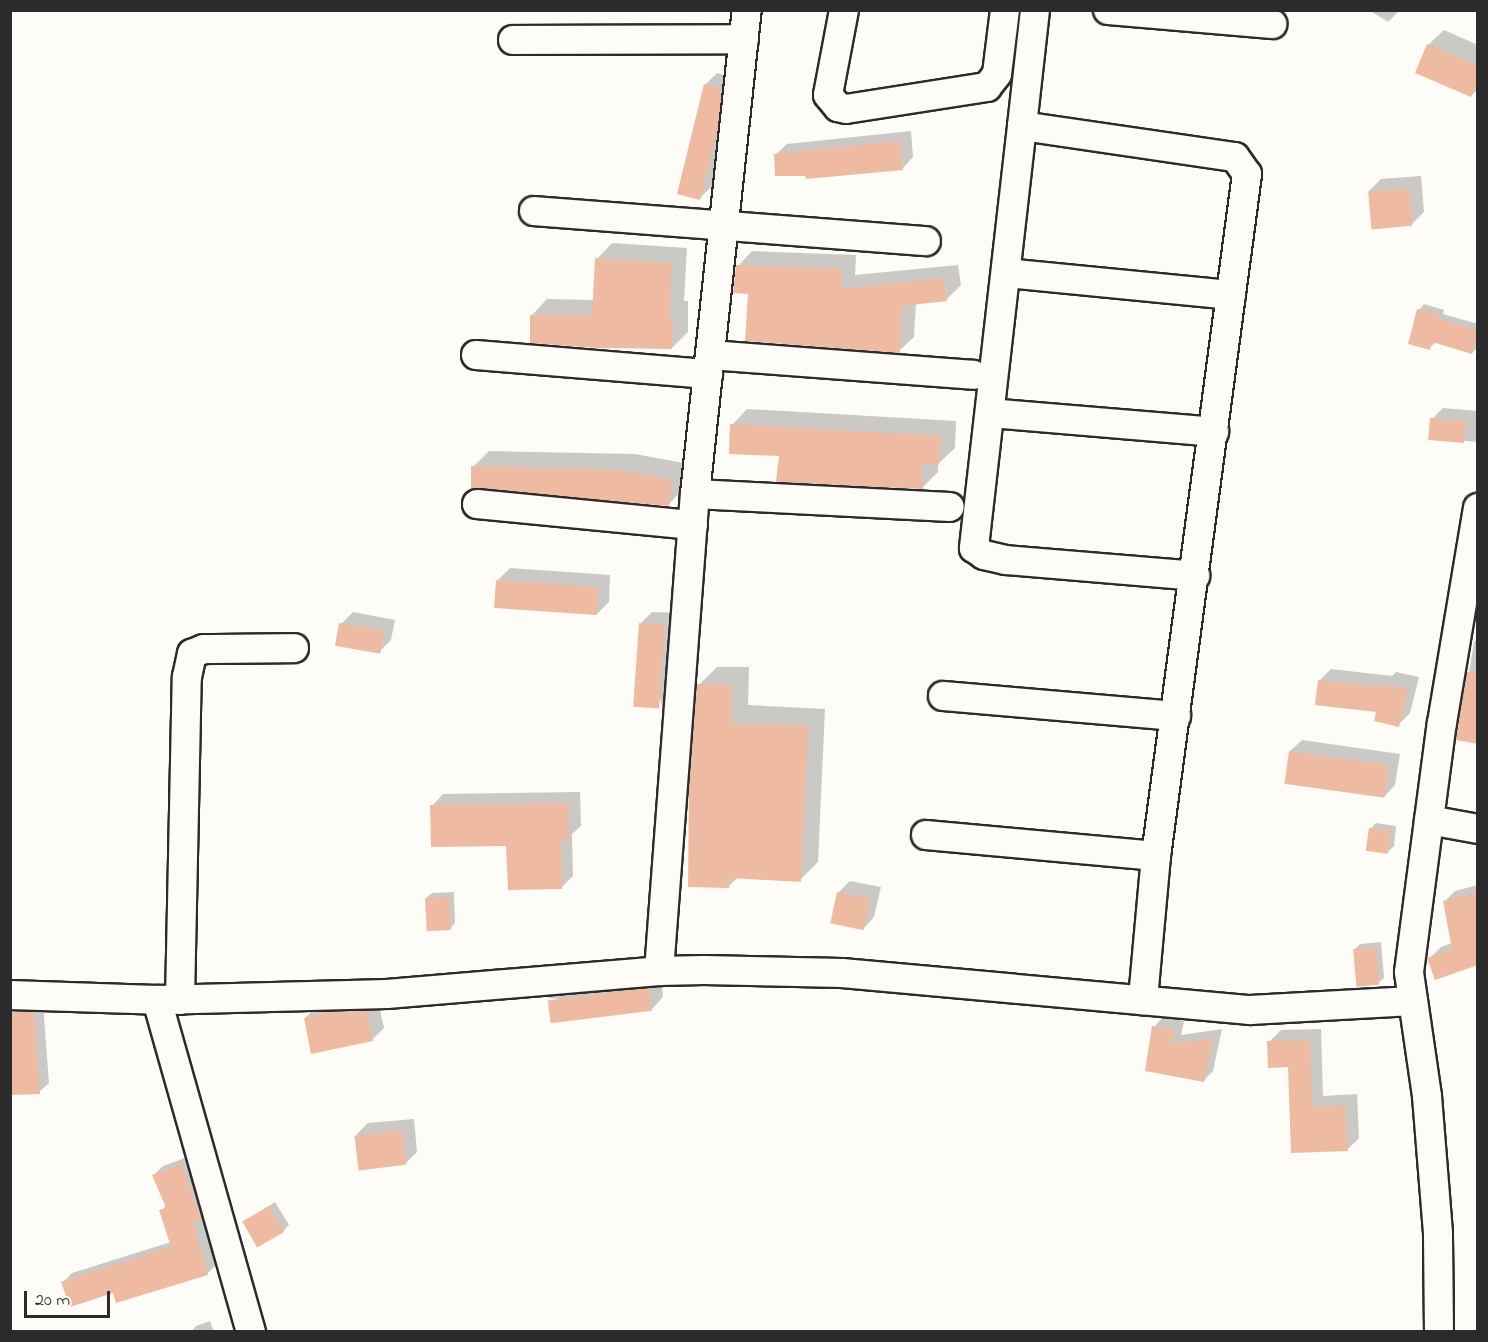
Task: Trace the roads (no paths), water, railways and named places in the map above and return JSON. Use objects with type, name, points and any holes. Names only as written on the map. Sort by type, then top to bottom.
[{"type":"street","points":[[659,971],[695,494],[747,10]]},
{"type":"street","points":[[844,10],[828,94],[838,107],[846,109],[987,87],[997,74],[1005,10]]},
{"type":"street","points":[[1035,10],[974,548],[984,555],[1006,560],[1195,576]]},
{"type":"street","points":[[1108,10],[1272,24]]},
{"type":"street","points":[[513,40],[744,39]]},
{"type":"street","points":[[1022,126],[1235,157],[1247,174],[1156,856],[1143,1000]]},
{"type":"street","points":[[534,211],[926,241]]},
{"type":"street","points":[[1006,273],[1231,295]]},
{"type":"street","points":[[476,355],[973,375]]},
{"type":"street","points":[[990,413],[1214,432]]},
{"type":"street","points":[[695,494],[951,507]]},
{"type":"street","points":[[477,504],[693,525]]},
{"type":"street","points":[[1439,1332],[1438,1233],[1427,1096],[1409,972],[1442,723],[1475,546],[1478,508]]},
{"type":"street","points":[[251,1332],[169,1000],[187,677],[192,654],[204,649],[294,648]]},
{"type":"street","points":[[944,696],[1176,716]]},
{"type":"street","points":[[1429,820],[1478,829]]},
{"type":"street","points":[[926,835],[1156,856]]},
{"type":"street","points":[[10,994],[169,1000],[387,994],[659,971],[842,973],[1250,1010],[1413,1001]]}]
